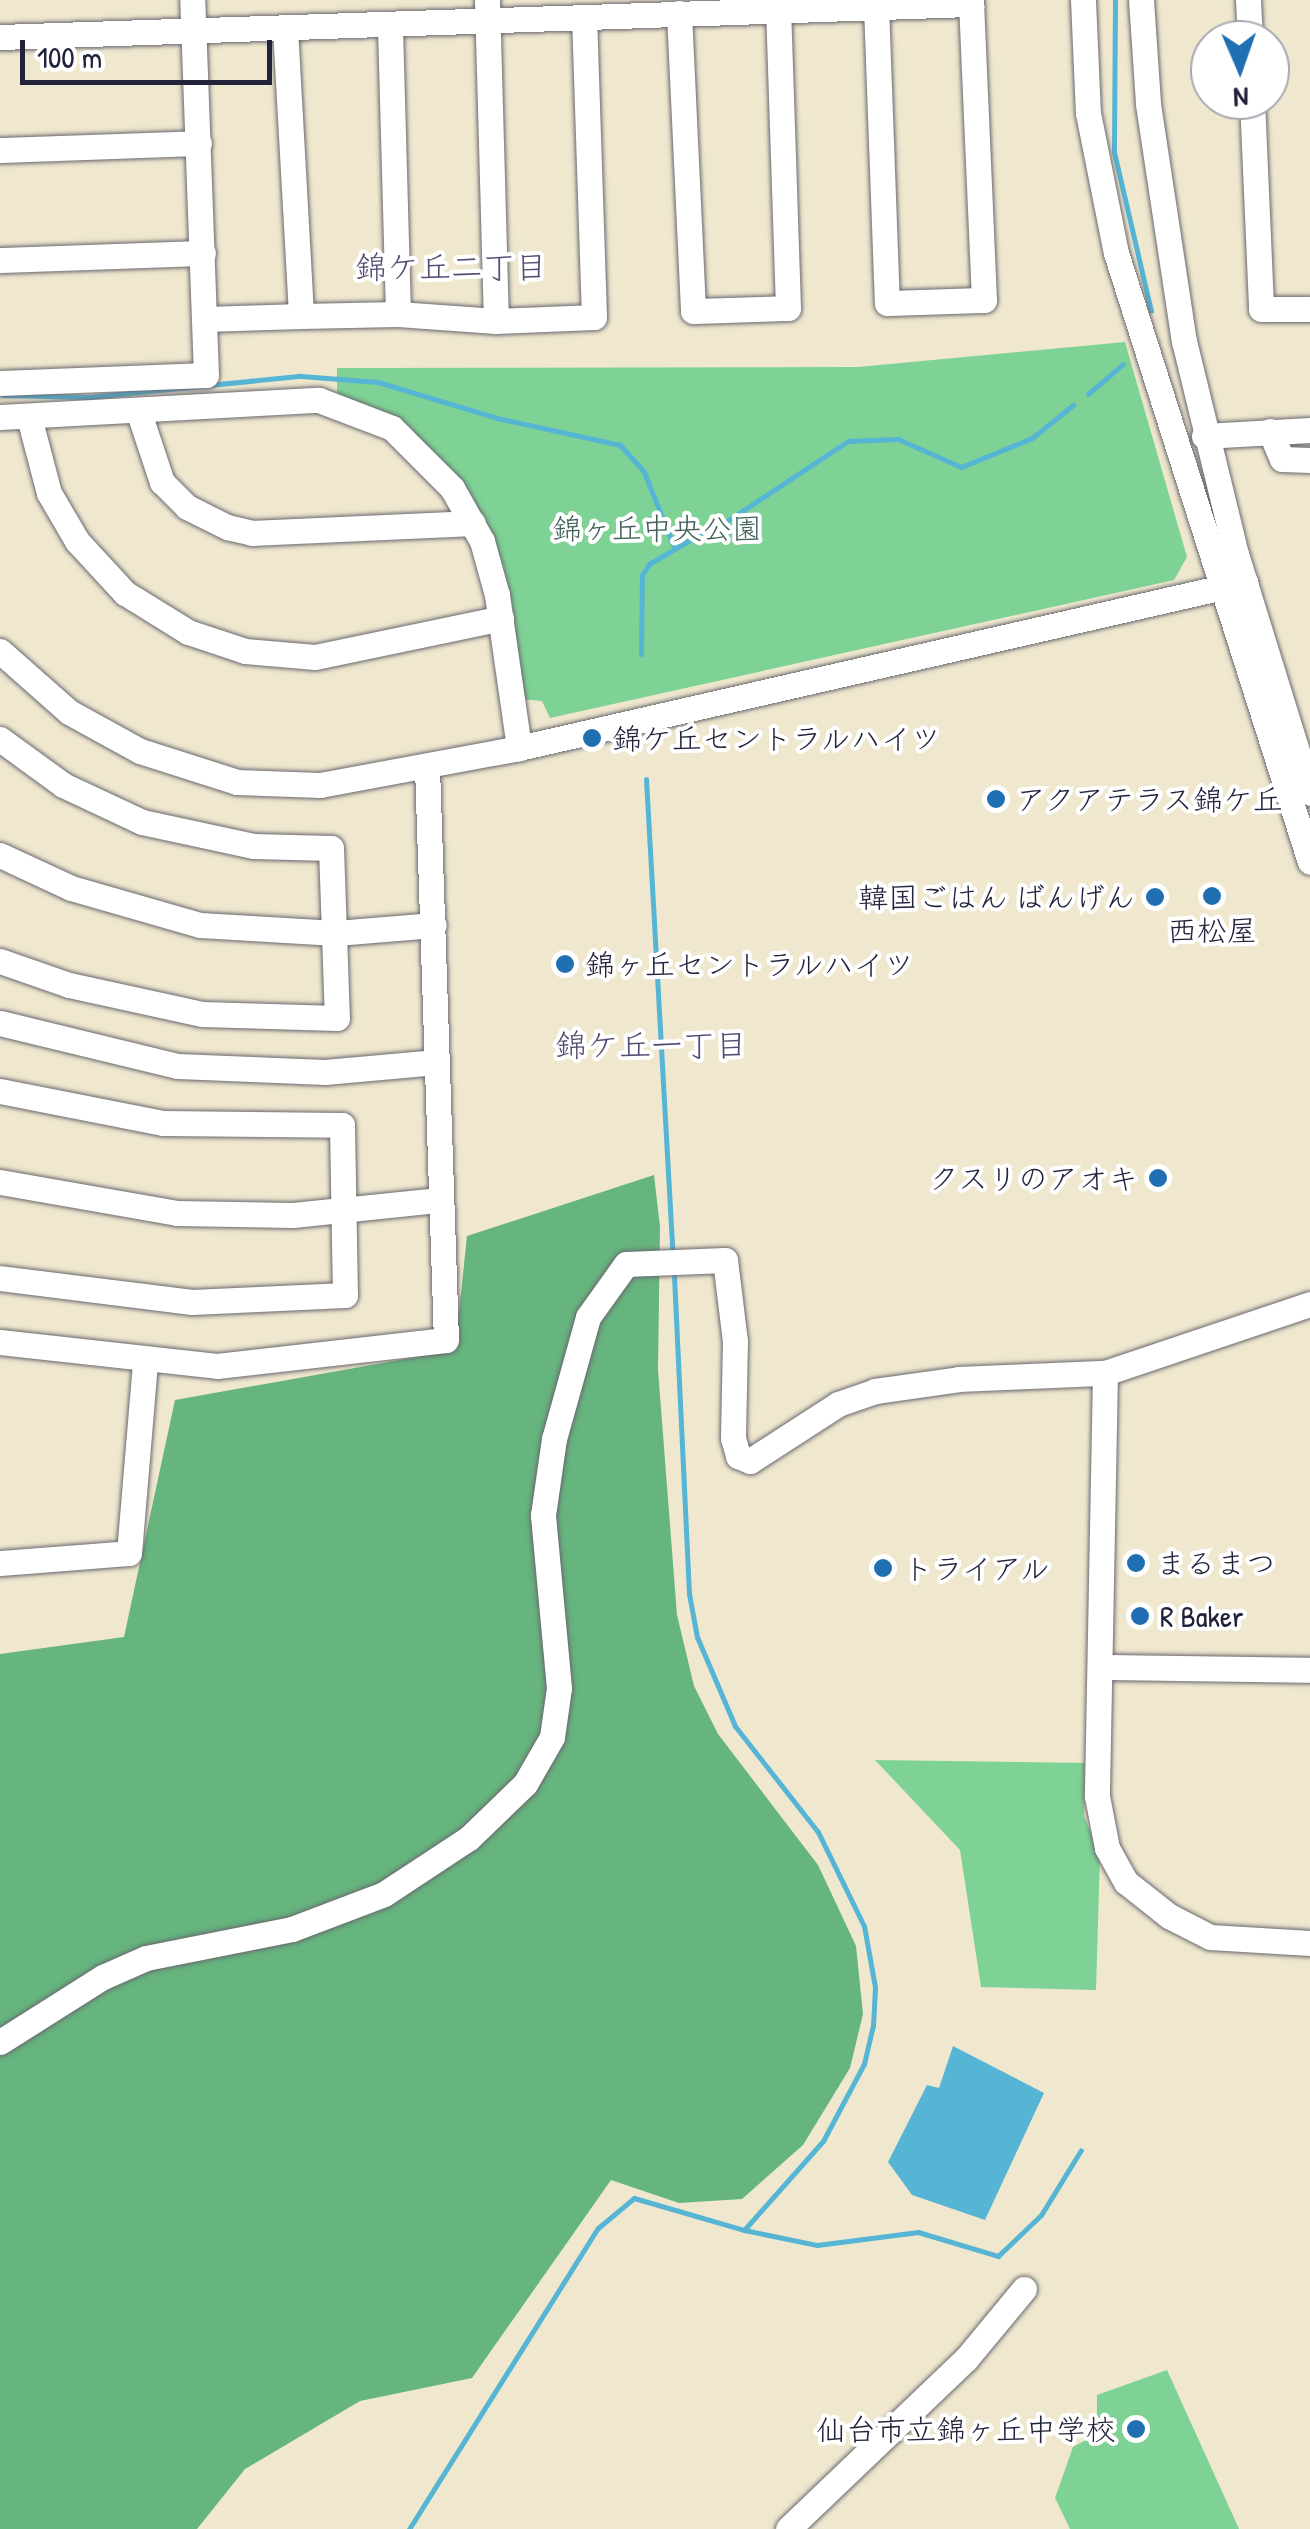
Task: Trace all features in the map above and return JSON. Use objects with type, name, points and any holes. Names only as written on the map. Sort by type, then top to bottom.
[{"type":"street","points":[[0,383],[206,375],[192,0]]},
{"type":"street","points":[[1083,0],[1088,113],[1116,253],[1310,794]]},
{"type":"street","points":[[1141,0],[1161,194],[1204,436],[1235,585],[1310,862]]},
{"type":"street","points":[[0,37],[390,24],[487,11],[584,17],[679,13],[728,6],[778,10],[971,2],[984,300],[887,303],[876,6]]},
{"type":"street","points":[[679,13],[692,310],[788,308],[778,10]]},
{"type":"street","points":[[487,11],[496,321]]},
{"type":"street","points":[[205,319],[398,314],[496,321],[594,317],[584,17]]},
{"type":"street","points":[[390,24],[398,314]]},
{"type":"street","points":[[285,28],[301,316]]},
{"type":"street","points":[[1253,120],[1261,309],[1310,308]]},
{"type":"street","points":[[0,150],[198,143]]},
{"type":"street","points":[[0,260],[203,254]]},
{"type":"street","points":[[0,417],[139,414],[319,400],[402,434],[452,488],[473,523],[493,574],[519,748]]},
{"type":"street","points":[[139,414],[162,482],[187,507],[228,527],[252,534],[473,523]]},
{"type":"street","points":[[29,417],[50,493],[77,541],[124,594],[188,632],[245,652],[315,657],[501,618]]},
{"type":"street","points":[[1204,436],[1310,430]]},
{"type":"street","points":[[1270,432],[1282,458],[1310,460]]},
{"type":"street","points":[[0,650],[69,712],[184,768],[281,786],[367,780],[427,768],[1235,585]]},
{"type":"street","points":[[0,739],[64,785],[156,826],[253,846],[331,848],[337,1018],[202,1014],[68,985],[0,962]]},
{"type":"street","points":[[0,1342],[145,1361],[305,1360],[446,1340],[427,768]]},
{"type":"street","points":[[0,854],[72,888],[200,925],[336,934],[434,925]]},
{"type":"street","points":[[0,1023],[178,1066],[326,1072],[437,1062]]},
{"type":"street","points":[[0,1091],[162,1123],[342,1125],[346,1295],[192,1302],[0,1278]]},
{"type":"street","points":[[0,1182],[177,1213],[342,1211],[439,1200]]},
{"type":"street","points":[[0,2042],[102,1977],[146,1958],[292,1929],[370,1901],[469,1838],[526,1784],[556,1722],[560,1688],[543,1515],[581,1335],[626,1264],[725,1260],[734,1341],[733,1438],[738,1456],[750,1461],[838,1404],[875,1391],[959,1379],[1105,1373],[1310,1304]]},
{"type":"street","points":[[0,1563],[129,1553],[145,1361]]},
{"type":"street","points":[[1105,1373],[1097,1796],[1107,1848],[1126,1882],[1210,1937],[1310,1943]]},
{"type":"street","points":[[1102,1667],[1310,1670]]},
{"type":"street","points":[[788,2529],[966,2360],[1024,2289]]},
{"type":"green space","name":"錦ヶ丘中央公園","points":[[1125,342],[1187,557],[1174,580],[550,718],[542,701],[520,699],[466,494],[406,423],[337,396],[337,368],[858,367]]},
{"type":"green space","points":[[654,1175],[660,1227],[658,1370],[677,1615],[694,1686],[718,1734],[818,1865],[856,1946],[863,2014],[850,2068],[803,2145],[742,2199],[679,2203],[611,2180],[472,2378],[360,2401],[245,2469],[197,2529],[0,2529],[0,1654],[124,1637],[175,1400],[455,1350],[467,1236]]},
{"type":"green space","points":[[875,1760],[1085,1763],[1084,1816],[1100,1855],[1096,1990],[981,1987],[960,1850]]},
{"type":"green space","name":"仙台市立錦ヶ丘中学校","points":[[1167,2370],[1239,2529],[1070,2529],[1055,2498],[1073,2447],[1097,2434],[1097,2395]]},
{"type":"water","points":[[953,2046],[1044,2093],[985,2220],[912,2195],[888,2162],[927,2085],[939,2088]]},
{"type":"waterway","points":[[1115,0],[1114,152],[1151,311]]},
{"type":"waterway","points":[[1088,394],[1123,364]]},
{"type":"waterway","points":[[3,395],[89,397],[301,376],[378,382],[497,418],[620,445],[644,472],[674,547]]},
{"type":"waterway","points":[[727,521],[848,441],[898,439],[961,467],[1032,438],[1073,405]]},
{"type":"waterway","points":[[641,654],[642,575],[649,564],[707,530]]},
{"type":"waterway","points":[[646,779],[673,1256]]},
{"type":"waterway","points":[[409,2529],[598,2228],[634,2198],[744,2230],[823,2141],[864,2064],[873,2026],[875,1987],[864,1926],[818,1832],[735,1726],[697,1637],[689,1594],[674,1272]]},
{"type":"waterway","points":[[744,2230],[817,2245],[918,2232],[998,2256],[1041,2215],[1081,2150]]},
{"type":"place","name":"錦ケ丘セントラルハイツ","points":[[592,738]]},
{"type":"place","name":"アクアテラス錦ケ丘","points":[[996,799]]},
{"type":"place","name":"西松屋","points":[[1212,896]]},
{"type":"place","name":"韓国ごはん ばんげん","points":[[1155,897]]},
{"type":"place","name":"錦ヶ丘セントラルハイツ","points":[[565,964]]},
{"type":"place","name":"クスリのアオキ","points":[[1158,1178]]},
{"type":"place","name":"まるまつ","points":[[1136,1563]]},
{"type":"place","name":"トライアル","points":[[883,1568]]},
{"type":"place","name":"R Baker","points":[[1140,1616]]},
{"type":"place","name":"仙台市立錦ヶ丘中学校","points":[[1136,2429]]},
{"type":"district","name":"錦ケ丘二丁目","points":[[451,267]]},
{"type":"district","name":"錦ケ丘一丁目","points":[[651,1045]]}]
